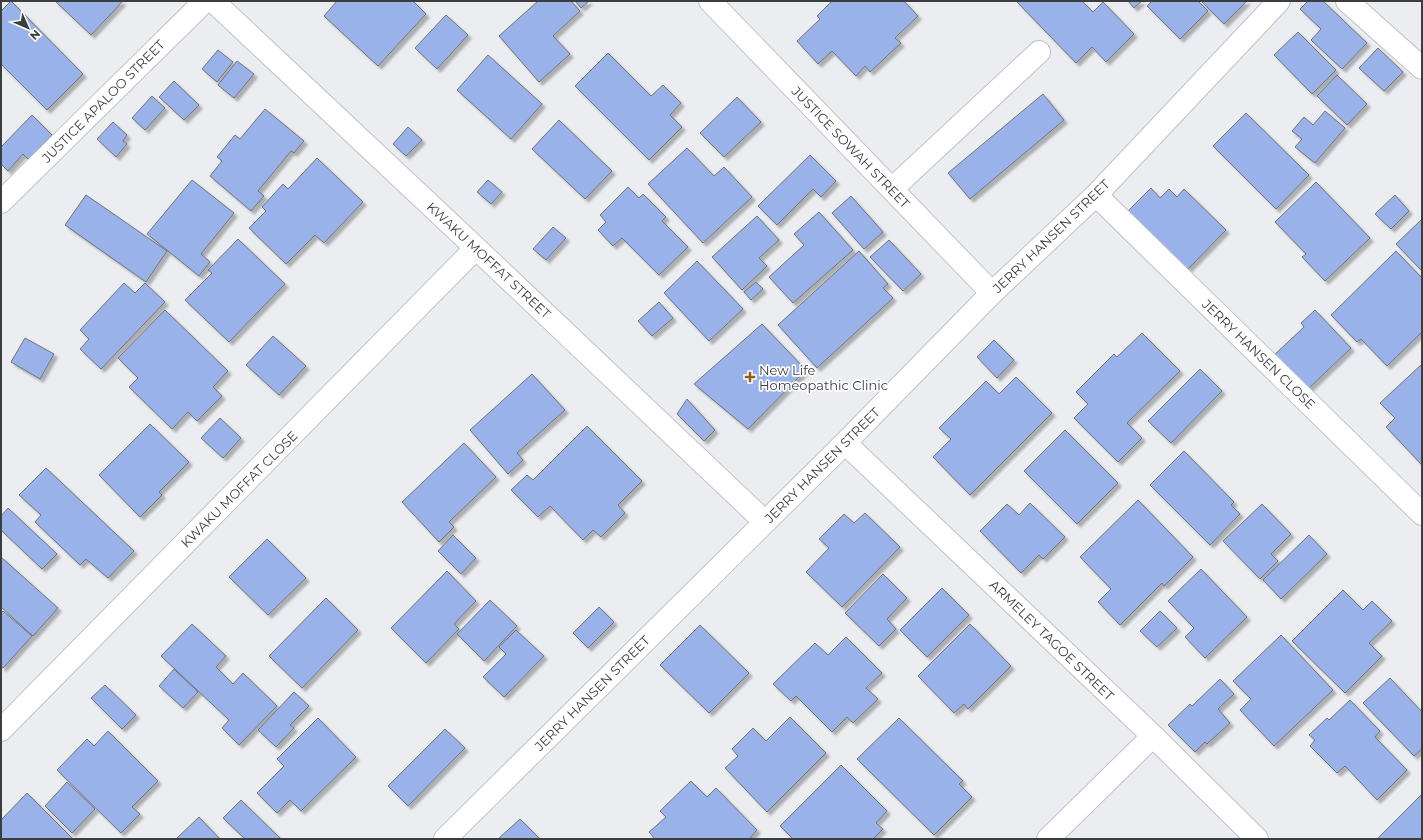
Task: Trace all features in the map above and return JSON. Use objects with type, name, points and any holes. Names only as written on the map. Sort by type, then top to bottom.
[{"type":"street","name":"JUSTICE APALOO STREET","points":[[1,202],[205,1]]},
{"type":"street","name":"KWAKU MOFFAT STREET","points":[[213,1],[764,521]]},
{"type":"street","name":"JUSTICE SOWAH STREET","points":[[710,1],[992,293]]},
{"type":"street","name":"JERRY HANSEN STREET","points":[[445,839],[764,521],[845,443],[992,293],[1096,195],[1279,1]]},
{"type":"street","points":[[1347,1],[1422,68]]},
{"type":"street","points":[[892,189],[1039,52]]},
{"type":"street","name":"JERRY HANSEN CLOSE","points":[[1096,195],[1422,514]]},
{"type":"street","name":"KWAKU MOFFAT CLOSE","points":[[1,730],[476,248]]},
{"type":"street","name":"ARMELEY TAGOE STREET","points":[[845,443],[1153,736],[1257,839]]},
{"type":"street","points":[[1048,839],[1153,736]]},
{"type":"building","points":[[11,1],[83,74],[47,110],[1,64],[1,11]]},
{"type":"building","points":[[55,1],[123,1],[91,35]]},
{"type":"building","points":[[337,1],[413,1],[426,14],[378,66],[324,16]]},
{"type":"building","points":[[538,1],[571,1],[580,11],[553,36],[570,54],[539,82],[499,36]]},
{"type":"building","points":[[575,1],[589,1],[581,8]]},
{"type":"building","points":[[832,1],[904,1],[918,16],[895,38],[901,43],[870,72],[865,66],[856,76],[832,51],[818,64],[797,41],[820,19],[817,16]]},
{"type":"building","points":[[1016,1],[1082,1],[1093,12],[1103,2],[1134,34],[1106,62],[1092,47],[1076,63]]},
{"type":"building","points":[[1128,1],[1142,1],[1134,8]]},
{"type":"building","points":[[1152,1],[1198,1],[1208,11],[1180,39],[1147,6]]},
{"type":"building","points":[[1201,1],[1247,1],[1224,24]]},
{"type":"building","points":[[1308,1],[1323,1],[1367,43],[1342,69],[1311,40],[1321,29],[1300,9]]},
{"type":"building","points":[[446,15],[468,35],[437,69],[415,48]]},
{"type":"building","points":[[1298,32],[1336,70],[1312,94],[1274,55]]},
{"type":"building","points":[[1378,48],[1403,72],[1384,91],[1359,68]]},
{"type":"building","points":[[218,50],[233,62],[217,82],[202,69]]},
{"type":"building","points":[[608,53],[651,96],[663,85],[681,103],[670,115],[682,127],[649,160],[575,86]]},
{"type":"building","points":[[488,55],[542,104],[511,139],[457,90]]},
{"type":"building","points":[[237,61],[254,74],[234,98],[218,85]]},
{"type":"building","points":[[1337,75],[1367,104],[1347,125],[1317,96]]},
{"type":"building","points":[[174,81],[199,105],[184,120],[159,97]]},
{"type":"building","points":[[1043,94],[1064,120],[970,199],[948,173]]},
{"type":"building","points":[[152,96],[165,108],[145,130],[132,118]]},
{"type":"building","points":[[737,97],[761,122],[724,157],[700,133]]},
{"type":"building","points":[[265,109],[304,141],[294,153],[291,151],[258,191],[264,196],[251,211],[210,176],[222,161],[217,157],[235,135],[240,139]]},
{"type":"building","points":[[1325,111],[1345,128],[1315,163],[1295,147],[1302,139],[1292,131],[1304,117],[1313,125]]},
{"type":"building","points":[[1246,113],[1309,175],[1276,209],[1213,146]]},
{"type":"building","points":[[32,115],[52,135],[28,159],[23,154],[8,171],[1,164],[1,147]]},
{"type":"building","points":[[559,120],[612,171],[585,199],[532,149]]},
{"type":"building","points":[[113,122],[127,135],[123,141],[127,144],[116,157],[97,139]]},
{"type":"building","points":[[408,127],[422,140],[406,156],[393,144]]},
{"type":"building","points":[[687,148],[714,176],[724,167],[752,197],[703,243],[648,184]]},
{"type":"building","points":[[810,155],[836,181],[821,197],[813,189],[777,225],[758,206]]},
{"type":"building","points":[[317,158],[363,202],[324,243],[315,235],[286,264],[249,228],[266,211],[262,207],[283,184],[288,189]]},
{"type":"building","points":[[192,180],[234,213],[201,254],[210,262],[199,276],[147,234]]},
{"type":"building","points":[[488,180],[502,192],[491,204],[477,192]]},
{"type":"building","points":[[1316,182],[1370,238],[1325,281],[1302,257],[1306,254],[1275,222]]},
{"type":"building","points":[[628,187],[639,198],[643,194],[666,217],[662,221],[688,247],[659,275],[622,238],[613,246],[598,230],[606,222],[600,215]]},
{"type":"building","points":[[1151,188],[1160,198],[1169,189],[1177,197],[1184,189],[1226,230],[1188,269],[1128,211]]},
{"type":"building","points":[[86,195],[167,251],[146,282],[65,225]]},
{"type":"building","points":[[1395,195],[1409,211],[1391,229],[1375,214]]},
{"type":"building","points":[[851,196],[883,232],[864,249],[832,213]]},
{"type":"building","points":[[819,212],[853,250],[793,303],[769,277],[804,245],[794,234]]},
{"type":"building","points":[[757,216],[779,240],[759,258],[767,266],[742,290],[712,257]]},
{"type":"building","points":[[1422,219],[1422,271],[1396,244]]},
{"type":"building","points":[[553,227],[566,238],[546,260],[533,249]]},
{"type":"building","points":[[238,239],[285,284],[229,342],[185,300],[212,273],[208,270]]},
{"type":"building","points":[[889,240],[921,274],[903,291],[870,257]]},
{"type":"building","points":[[859,251],[888,284],[883,288],[893,298],[817,368],[778,325]]},
{"type":"building","points":[[1396,251],[1422,278],[1422,332],[1387,366],[1361,339],[1357,342],[1331,315]]},
{"type":"building","points":[[697,261],[743,309],[709,341],[664,293]]},
{"type":"building","points":[[756,282],[763,289],[751,300],[744,292]]},
{"type":"building","points":[[124,283],[135,293],[145,283],[165,302],[101,369],[80,349],[89,339],[80,330]]},
{"type":"building","points":[[659,302],[673,318],[652,336],[638,321]]},
{"type":"building","points":[[165,310],[228,371],[213,387],[222,396],[197,421],[188,412],[172,429],[129,387],[138,378],[118,358]]},
{"type":"building","points":[[1315,310],[1351,348],[1305,392],[1272,357],[1304,327],[1301,323]]},
{"type":"building","name":"New Life Homeopathic Clinic","points":[[762,324],[806,370],[748,429],[694,384]]},
{"type":"building","points":[[1142,333],[1180,371],[1127,423],[1142,438],[1118,462],[1074,418],[1088,404],[1076,392],[1114,354],[1117,357]]},
{"type":"building","points":[[273,336],[306,366],[279,395],[246,365]]},
{"type":"building","points":[[25,338],[54,354],[40,379],[11,362]]},
{"type":"building","points":[[994,340],[1014,360],[997,378],[977,357]]},
{"type":"building","points":[[1422,364],[1422,465],[1386,427],[1395,418],[1380,403]]},
{"type":"building","points":[[1200,369],[1222,391],[1171,443],[1148,421]]},
{"type":"building","points":[[532,374],[565,410],[517,453],[523,460],[508,474],[470,430]]},
{"type":"building","points":[[1016,377],[1052,413],[970,495],[933,457],[951,439],[939,428],[986,381],[999,394]]},
{"type":"building","points":[[687,399],[715,430],[704,441],[677,414]]},
{"type":"building","points":[[220,418],[241,438],[223,458],[201,438]]},
{"type":"building","points":[[150,424],[189,462],[159,492],[162,495],[140,517],[99,475]]},
{"type":"building","points":[[587,426],[642,481],[618,505],[625,513],[601,537],[593,530],[583,540],[550,506],[538,517],[511,490],[527,475],[533,480]]},
{"type":"building","points":[[1065,430],[1118,483],[1077,524],[1024,471]]},
{"type":"building","points":[[464,443],[496,477],[449,522],[454,527],[439,542],[402,502]]},
{"type":"building","points":[[1184,451],[1234,502],[1231,505],[1240,514],[1210,545],[1150,485]]},
{"type":"building","points":[[46,468],[134,551],[108,578],[86,559],[80,565],[35,522],[41,515],[19,495]]},
{"type":"building","points":[[1138,500],[1193,557],[1164,586],[1162,583],[1120,625],[1098,602],[1111,589],[1080,557]]},
{"type":"building","points":[[1030,503],[1065,537],[1043,559],[1039,555],[1021,573],[980,531],[1007,504],[1019,515]]},
{"type":"building","points":[[1262,504],[1291,534],[1271,554],[1278,561],[1260,579],[1223,541]]},
{"type":"building","points":[[8,508],[57,554],[42,569],[1,530],[1,516]]},
{"type":"building","points":[[865,513],[900,547],[842,607],[806,572],[829,548],[819,539],[844,514],[854,523]]},
{"type":"building","points":[[453,535],[476,558],[461,574],[438,551]]},
{"type":"building","points":[[1309,535],[1327,554],[1281,599],[1263,580]]},
{"type":"building","points":[[267,539],[306,578],[268,615],[229,577]]},
{"type":"building","points":[[1,557],[58,608],[33,636],[1,607]]},
{"type":"building","points":[[1201,569],[1247,617],[1205,658],[1185,637],[1194,628],[1168,601]]},
{"type":"building","points":[[447,571],[476,601],[454,624],[459,629],[426,663],[391,628]]},
{"type":"building","points":[[883,574],[907,598],[887,619],[896,629],[879,646],[845,613]]},
{"type":"building","points":[[942,588],[969,615],[927,657],[900,630]]},
{"type":"building","points":[[1343,590],[1363,610],[1372,601],[1392,621],[1369,643],[1382,656],[1345,693],[1292,641]]},
{"type":"building","points":[[326,598],[358,630],[302,688],[269,656]]},
{"type":"building","points":[[490,600],[517,626],[484,661],[457,634]]},
{"type":"building","points":[[599,607],[614,622],[588,648],[573,633]]},
{"type":"building","points":[[3,611],[32,636],[3,668],[1,667],[1,613]]},
{"type":"building","points":[[1160,611],[1177,628],[1157,647],[1140,631]]},
{"type":"building","points":[[192,624],[226,656],[216,667],[233,684],[243,673],[277,706],[239,745],[222,728],[229,720],[161,656]]},
{"type":"building","points":[[970,624],[1011,666],[968,709],[964,704],[954,713],[918,676]]},
{"type":"building","points":[[700,625],[749,673],[709,713],[660,665]]},
{"type":"building","points":[[516,630],[544,656],[504,697],[483,677],[506,654],[499,647]]},
{"type":"building","points":[[1281,635],[1333,690],[1274,746],[1240,710],[1251,699],[1233,681]]},
{"type":"building","points":[[846,637],[882,673],[866,688],[878,699],[853,723],[847,717],[832,732],[796,696],[791,701],[773,684],[815,643],[828,655]]},
{"type":"building","points":[[174,669],[198,692],[183,708],[159,686]]},
{"type":"building","points":[[1390,678],[1422,712],[1422,749],[1414,756],[1363,703]]},
{"type":"building","points":[[1220,679],[1234,694],[1218,709],[1230,723],[1207,744],[1205,742],[1195,752],[1168,725],[1190,704],[1192,706]]},
{"type":"building","points":[[105,685],[136,715],[122,729],[91,698]]},
{"type":"building","points":[[294,692],[309,706],[290,725],[294,728],[276,747],[258,730]]},
{"type":"building","points":[[1350,700],[1380,731],[1375,737],[1407,770],[1377,800],[1345,766],[1337,773],[1310,746],[1315,740],[1309,735],[1327,718],[1329,720]]},
{"type":"building","points":[[790,717],[826,753],[767,812],[725,768],[738,756],[732,749],[753,728],[766,741]]},
{"type":"building","points":[[318,718],[356,757],[301,811],[290,800],[277,813],[257,793],[284,766],[277,759]]},
{"type":"building","points":[[899,718],[963,781],[959,784],[972,797],[934,835],[857,759]]},
{"type":"building","points":[[445,729],[465,748],[408,806],[388,786]]},
{"type":"building","points":[[108,731],[158,781],[132,807],[140,814],[121,833],[57,770],[87,739],[94,746]]},
{"type":"building","points":[[841,765],[887,811],[876,823],[883,829],[873,839],[793,839],[780,826]]},
{"type":"building","points":[[691,781],[707,797],[716,788],[757,830],[749,839],[655,839],[649,832],[666,817],[660,811]]},
{"type":"building","points":[[67,782],[95,809],[72,833],[45,806]]},
{"type":"building","points":[[27,793],[73,839],[1,839],[1,820]]},
{"type":"building","points":[[1422,794],[1422,839],[1377,839]]},
{"type":"building","points":[[241,800],[281,839],[245,839],[223,818]]},
{"type":"building","points":[[199,817],[220,839],[176,839]]},
{"type":"building","points":[[520,819],[540,839],[498,839]]},
{"type":"place","name":"New Life Homeopathic Clinic","points":[[750,377]]}]
